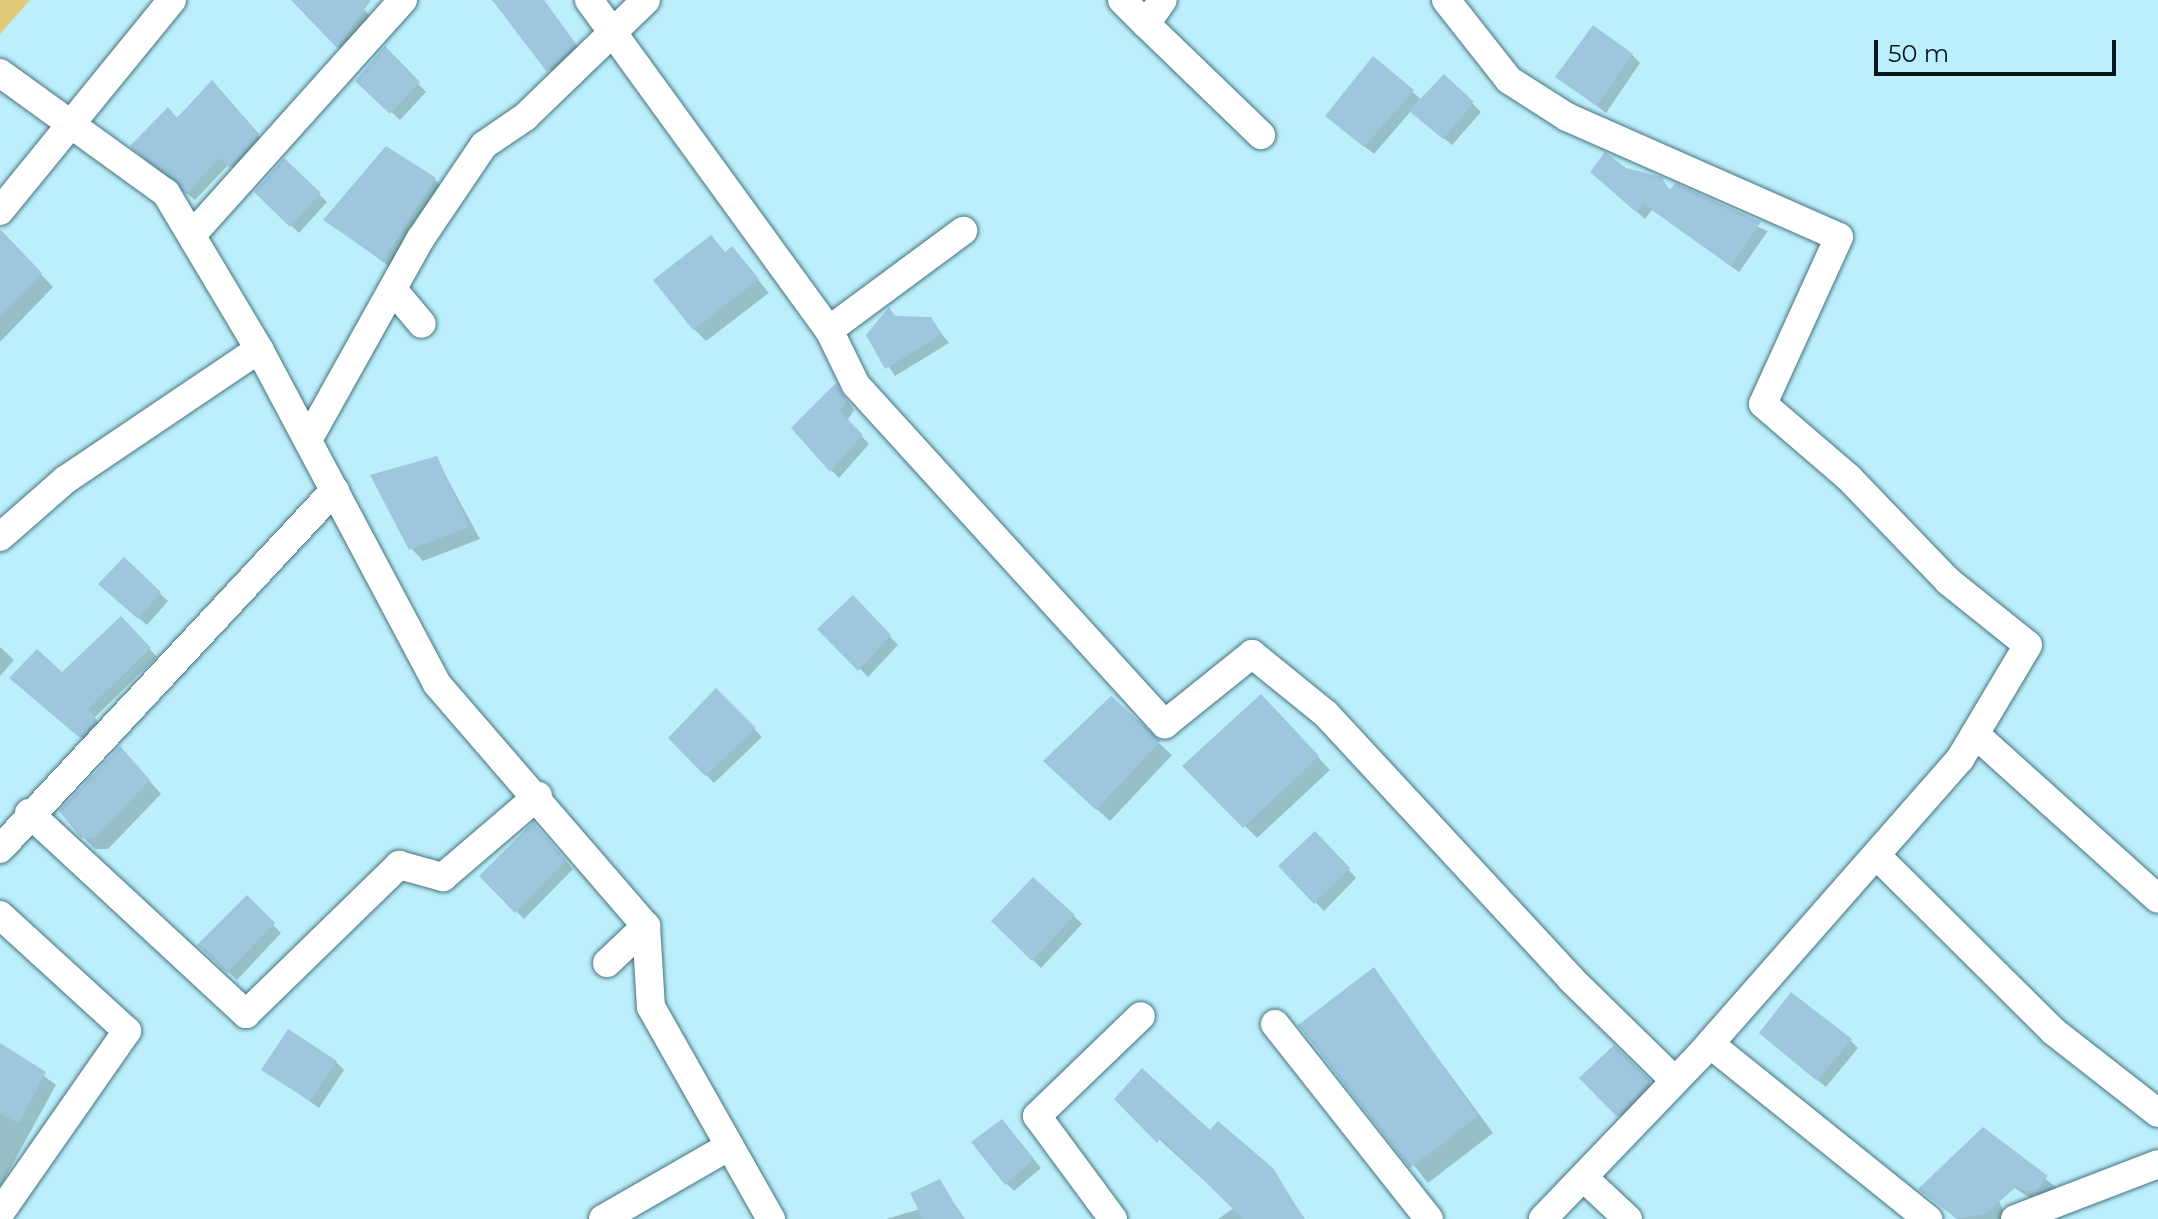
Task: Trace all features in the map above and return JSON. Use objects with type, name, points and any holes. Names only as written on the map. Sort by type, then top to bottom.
[{"type":"street","points":[[0,211],[71,119],[172,0]]},
{"type":"street","points":[[192,235],[403,0]]},
{"type":"street","points":[[589,0],[616,29],[829,330],[856,385],[889,426],[1165,724],[1252,654],[1326,714],[1571,979],[1673,1079]]},
{"type":"street","points":[[308,440],[396,293],[421,238],[484,145],[525,117],[646,0]]},
{"type":"street","points":[[1122,0],[1261,135]]},
{"type":"street","points":[[1146,24],[1163,0]]},
{"type":"street","points":[[1446,0],[1509,80],[1567,117],[1839,237],[1763,404],[1849,478],[1948,581],[2028,645],[1975,734],[1877,856],[1710,1044],[1673,1079],[1543,1219]]},
{"type":"street","points":[[0,73],[71,119],[166,193],[259,349],[437,684],[538,796],[646,926],[651,1007],[771,1219]]},
{"type":"street","points":[[829,330],[963,231]]},
{"type":"street","points":[[396,293],[422,324]]},
{"type":"street","points":[[0,537],[65,480],[259,349]]},
{"type":"street","points":[[0,849],[29,813],[335,490]]},
{"type":"street","points":[[1975,734],[2158,899]]},
{"type":"street","points":[[29,813],[246,1014],[399,865],[443,877],[538,796]]},
{"type":"street","points":[[1877,856],[2053,1031],[2158,1113]]},
{"type":"street","points":[[0,915],[127,1031],[0,1213]]},
{"type":"street","points":[[607,963],[646,926]]},
{"type":"street","points":[[1113,1219],[1037,1116],[1141,1016]]},
{"type":"street","points":[[1275,1024],[1429,1219]]},
{"type":"street","points":[[1710,1044],[1928,1219]]},
{"type":"street","points":[[603,1219],[730,1146]]},
{"type":"street","points":[[2015,1219],[2158,1164]]},
{"type":"street","points":[[1584,1178],[1628,1219]]},
{"type":"shaded area","points":[[0,0],[30,0],[0,34]]},
{"type":"building","points":[[291,0],[371,0],[337,48]]},
{"type":"building","points":[[492,0],[544,0],[576,44],[547,72]]},
{"type":"building","points":[[1593,25],[1633,54],[1597,106],[1555,77]]},
{"type":"building","points":[[385,46],[420,82],[390,114],[355,81]]},
{"type":"building","points":[[1373,56],[1414,90],[1364,147],[1325,116]]},
{"type":"building","points":[[1444,74],[1474,102],[1443,139],[1409,111]]},
{"type":"building","points":[[212,80],[259,134],[230,168],[219,158],[186,194],[130,146],[168,107],[177,118]]},
{"type":"building","points":[[386,146],[436,178],[383,261],[323,220]]},
{"type":"building","points":[[1605,152],[1626,168],[1662,177],[1669,191],[1675,183],[1761,222],[1731,266],[1643,203],[1636,212],[1590,172]]},
{"type":"building","points":[[284,158],[321,193],[290,227],[254,192]]},
{"type":"building","points":[[0,229],[42,273],[0,317]]},
{"type":"building","points":[[711,235],[725,252],[732,246],[759,279],[693,330],[653,280]]},
{"type":"building","points":[[889,307],[895,316],[931,317],[942,334],[885,369],[866,335]]},
{"type":"building","points":[[836,383],[847,401],[840,411],[863,435],[830,472],[791,428]]},
{"type":"building","points":[[437,456],[469,527],[409,550],[370,475]]},
{"type":"building","points":[[124,557],[161,592],[138,619],[98,584]]},
{"type":"building","points":[[853,595],[891,635],[858,671],[817,629]]},
{"type":"building","points":[[121,616],[151,648],[88,709],[97,720],[80,738],[9,678],[37,649],[62,672]]},
{"type":"building","points":[[716,688],[756,728],[705,776],[668,738]]},
{"type":"building","points":[[1261,694],[1319,756],[1243,828],[1182,766]]},
{"type":"building","points":[[1111,696],[1161,741],[1096,810],[1043,761]]},
{"type":"building","points":[[120,746],[150,780],[96,837],[81,838],[59,811]]},
{"type":"building","points":[[533,822],[566,860],[515,913],[479,876]]},
{"type":"building","points":[[1315,831],[1350,868],[1314,904],[1278,866]]},
{"type":"building","points":[[1033,877],[1075,915],[1032,961],[991,921]]},
{"type":"building","points":[[247,895],[275,923],[227,973],[197,945]]},
{"type":"building","points":[[1374,967],[1478,1116],[1410,1168],[1298,1025]]},
{"type":"building","points":[[1791,992],[1852,1039],[1817,1081],[1759,1033]]},
{"type":"building","points":[[288,1029],[337,1061],[310,1101],[261,1070]]},
{"type":"building","points":[[0,1043],[46,1072],[19,1123],[0,1114]]},
{"type":"building","points":[[1614,1045],[1651,1081],[1617,1117],[1579,1078]]},
{"type":"building","points":[[1142,1068],[1210,1130],[1218,1121],[1273,1168],[1304,1219],[1243,1219],[1161,1138],[1157,1143],[1114,1099]]},
{"type":"building","points":[[1002,1119],[1034,1159],[1005,1185],[971,1142]]},
{"type":"building","points":[[1983,1127],[2048,1176],[2035,1193],[2016,1187],[1985,1214],[1957,1219],[1918,1189]]},
{"type":"building","points":[[940,1179],[963,1219],[923,1219],[910,1193]]}]
